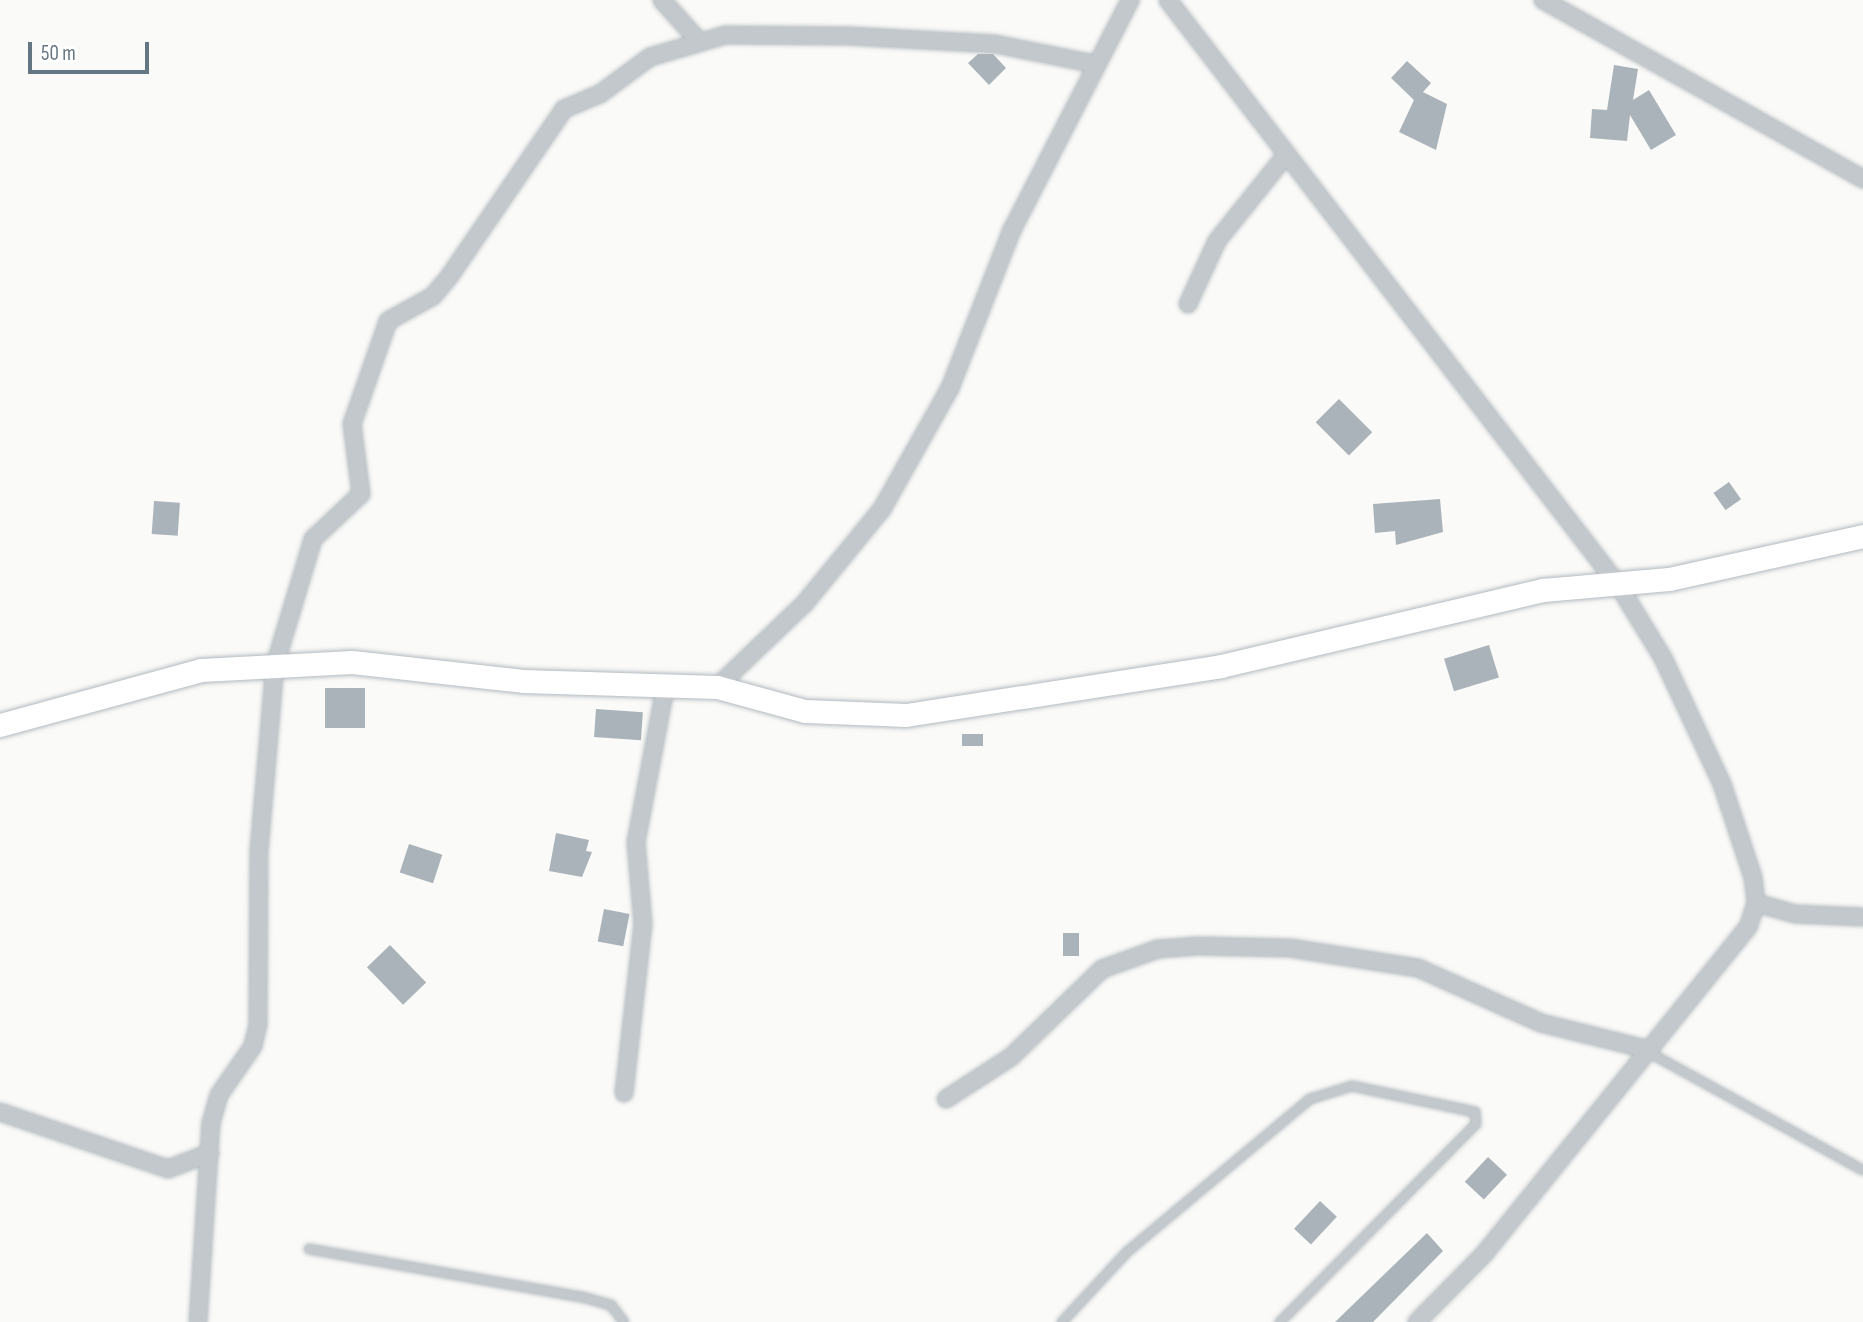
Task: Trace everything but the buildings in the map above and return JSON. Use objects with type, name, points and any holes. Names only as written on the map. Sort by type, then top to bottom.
[{"type":"street","points":[[662,0],[698,40]]},
{"type":"street","points":[[717,687],[805,603],[883,509],[950,388],[1013,230],[1095,64],[1130,0]]},
{"type":"street","points":[[1168,0],[1285,156],[1619,586],[1663,658],[1722,783],[1756,903],[1748,927],[1485,1253],[1417,1322]]},
{"type":"street","points":[[1543,0],[1863,179]]},
{"type":"street","points":[[198,1322],[210,1153],[219,1095],[253,1046],[258,1025],[259,851],[275,665],[313,539],[361,494],[352,424],[388,321],[441,287],[564,110],[600,94],[650,57],[698,40],[849,36],[995,44],[1095,64]]},
{"type":"street","points":[[1188,304],[1217,241],[1285,156]]},
{"type":"street","points":[[0,725],[201,670],[352,662],[523,681],[666,683],[717,687],[805,711],[906,715],[1221,666],[1543,590],[1619,586],[1863,536]]},
{"type":"street","points":[[624,1093],[643,924],[636,842],[666,683]]},
{"type":"street","points":[[1756,903],[1795,914],[1863,917]]},
{"type":"street","points":[[946,1099],[1011,1057],[1076,988],[1102,969],[1158,949],[1198,946],[1290,948],[1418,968],[1541,1023],[1648,1051]]},
{"type":"street","points":[[0,1112],[168,1168],[210,1153]]},
{"type":"lane","points":[[1648,1051],[1863,1170]]},
{"type":"lane","points":[[1062,1322],[1127,1252],[1310,1098],[1352,1086],[1475,1112],[1476,1124],[1280,1322]]},
{"type":"lane","points":[[309,1249],[586,1298],[611,1305],[624,1322]]}]
